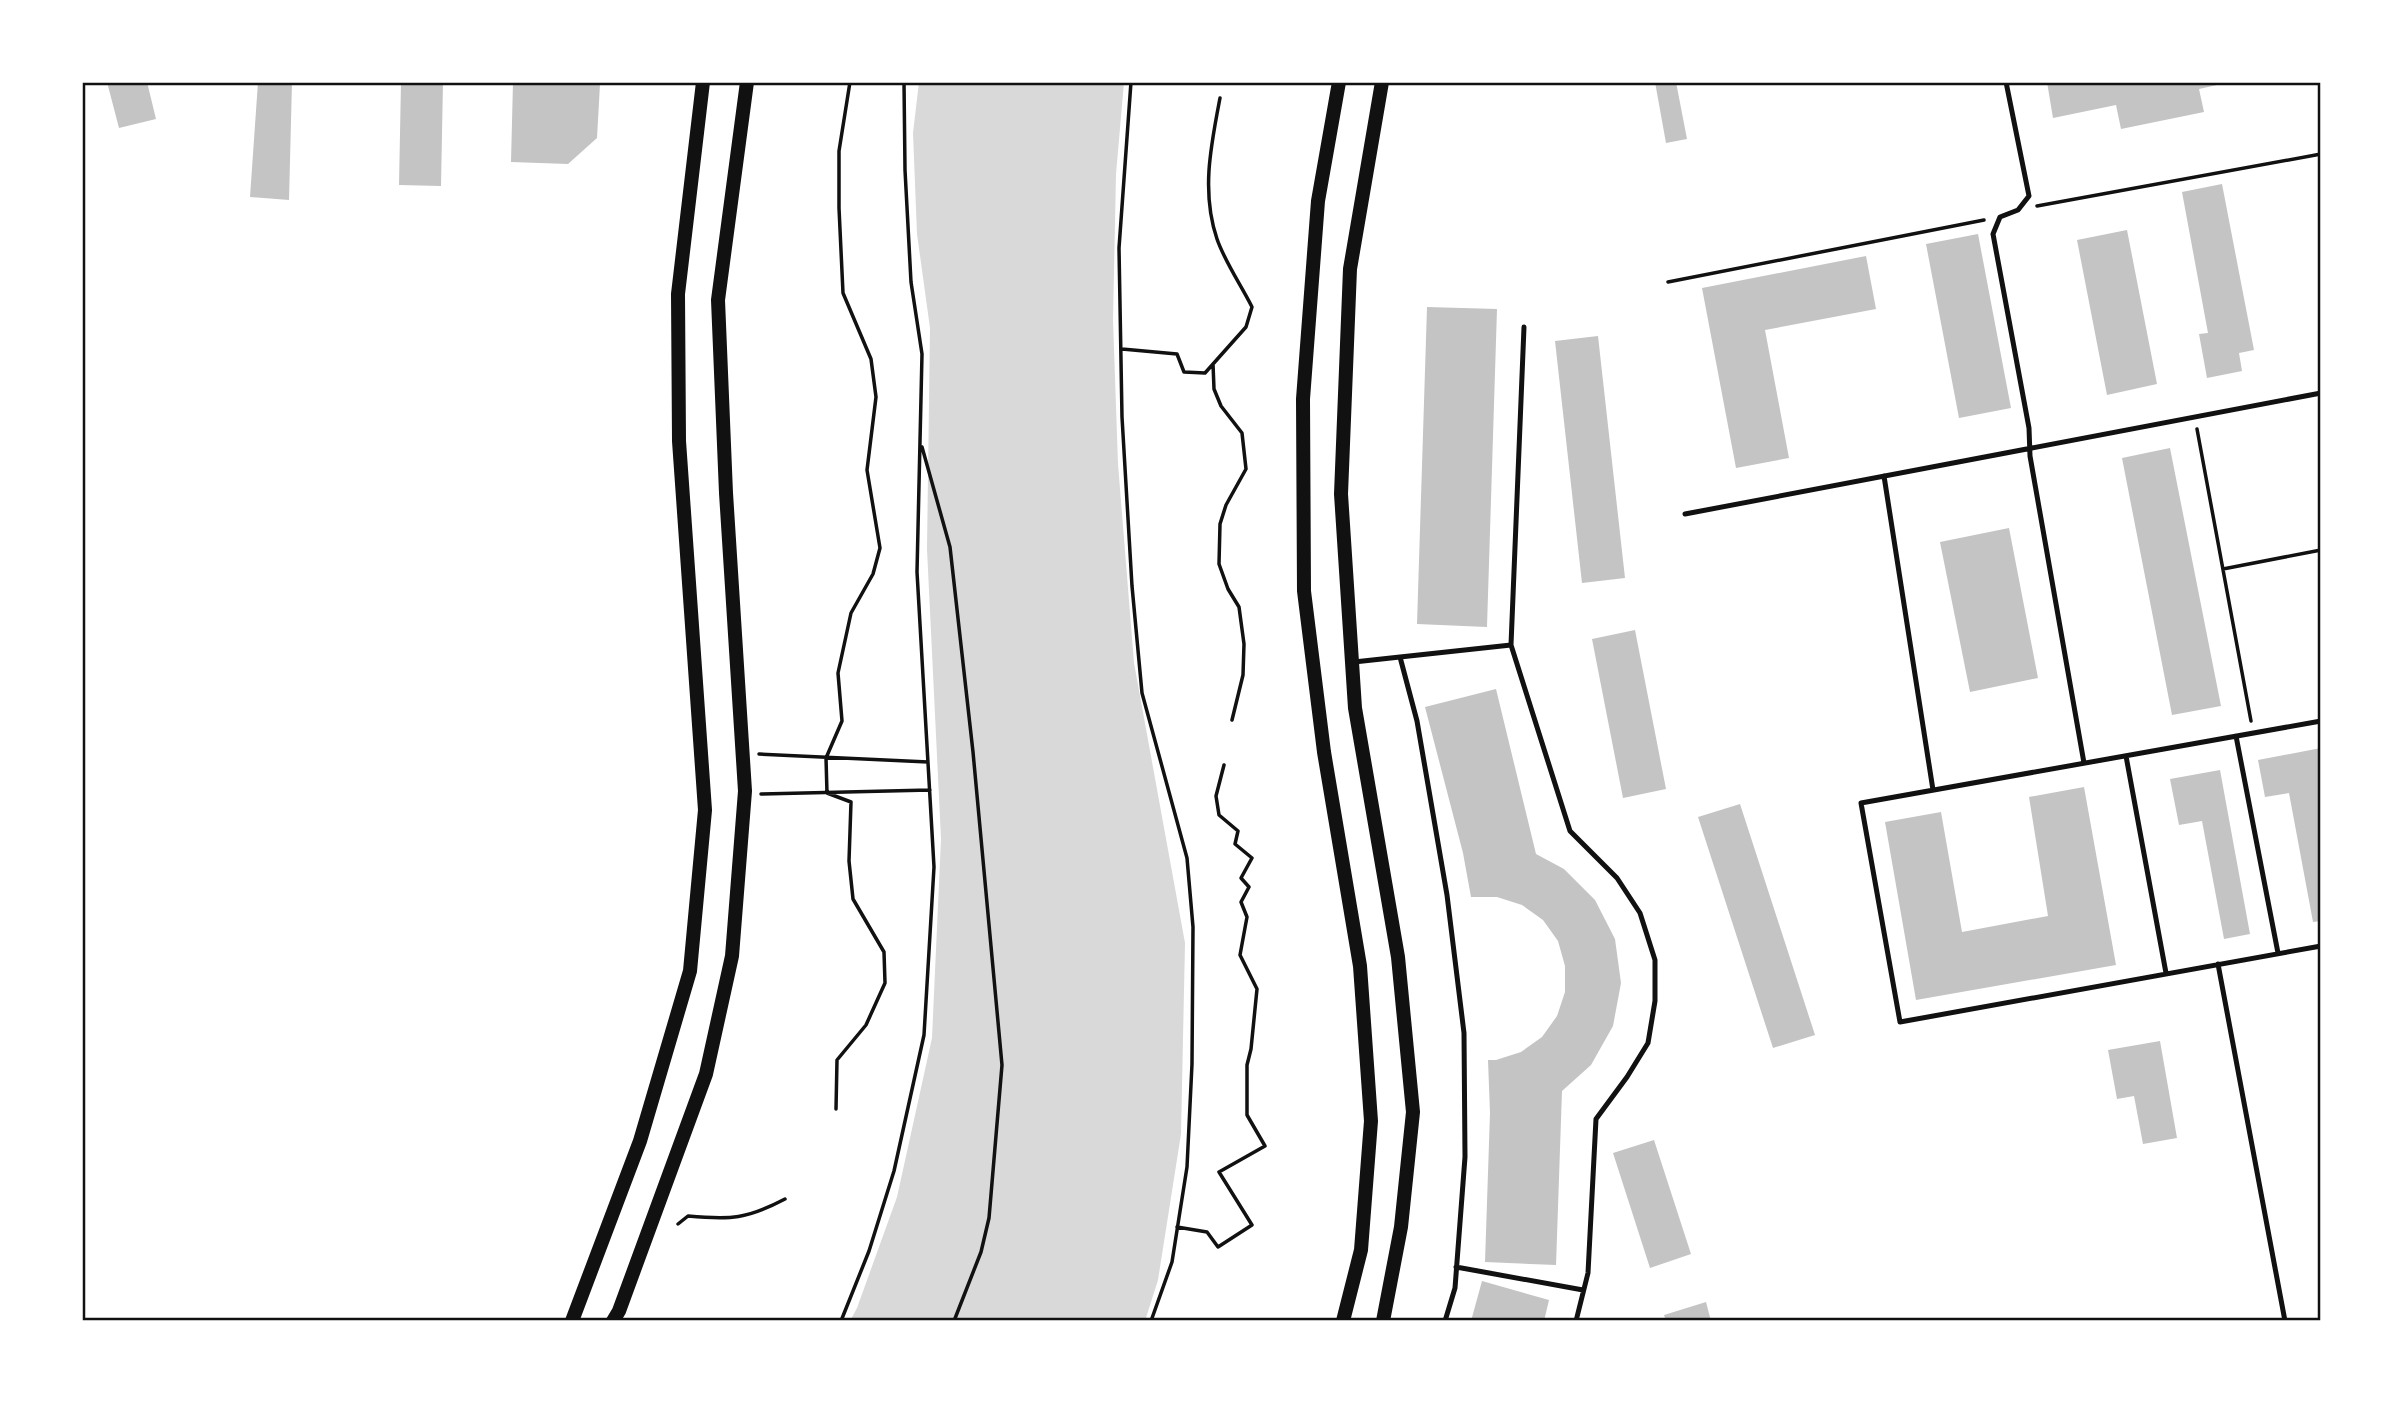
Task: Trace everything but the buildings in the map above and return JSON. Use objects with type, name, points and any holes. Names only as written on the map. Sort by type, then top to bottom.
[{"type":"main road","points":[[572,1321],[640,1141],[690,971],[705,810],[679,441],[678,295],[703,82]]},
{"type":"main road","points":[[614,1321],[706,1074],[732,956],[745,795],[726,493],[718,300],[747,82]]},
{"type":"main road","points":[[1339,82],[1318,201],[1303,413],[1304,590],[1324,752],[1360,966],[1371,1121],[1360,1250],[1343,1321]]},
{"type":"main road","points":[[1382,82],[1350,269],[1340,494],[1355,708],[1398,957],[1412,1112],[1401,1227],[1383,1321]]},
{"type":"lane","points":[[2006,82],[2029,196],[2018,210],[2000,217],[1993,234],[2029,428],[2029,448],[2084,763]]},
{"type":"lane","points":[[1524,327],[1511,645],[1570,831],[1617,878],[1640,913],[1655,960],[1655,1001],[1648,1043],[1628,1077],[1596,1119],[1588,1273],[1576,1321]]},
{"type":"lane","points":[[1685,514],[2321,393]]},
{"type":"lane","points":[[1884,476],[1933,790]]},
{"type":"lane","points":[[1352,662],[1511,645]]},
{"type":"lane","points":[[1400,657],[1417,721],[1444,882],[1464,1033],[1465,1157],[1455,1288],[1444,1321]]},
{"type":"lane","points":[[2321,721],[1861,803],[1899,1022],[2321,946]]},
{"type":"lane","points":[[2236,736],[2278,954]]},
{"type":"lane","points":[[2126,756],[2166,973]]},
{"type":"lane","points":[[2218,964],[2285,1321]]},
{"type":"lane","points":[[1456,1267],[1583,1290]]},
{"type":"path","points":[[827,793],[826,758],[842,721],[838,673],[851,613],[873,574],[880,548],[867,470],[876,397],[871,359],[843,293],[842,283],[839,151],[850,82]]},
{"type":"path","points":[[841,1321],[869,1251],[894,1171],[924,1035],[934,867],[917,572],[922,354],[911,282],[904,82]]},
{"type":"path","points":[[1131,82],[1119,248],[1132,586],[1142,694],[1186,858],[1192,927],[1192,1064],[1187,1167],[1172,1262],[1151,1321]]},
{"type":"path","points":[[1121,349],[1177,354],[1184,372],[1205,373],[1246,327],[1252,307],[1217,241],[1208,204],[1209,159],[1220,98]]},
{"type":"path","points":[[2018,210],[2321,154]]},
{"type":"path","points":[[1668,282],[2000,217]]},
{"type":"path","points":[[1213,363],[1214,389],[1222,406],[1242,433],[1246,469],[1226,505],[1220,524],[1219,564],[1228,589],[1240,607],[1244,644],[1243,675],[1232,720]]},
{"type":"path","points":[[2194,416],[2253,733]]},
{"type":"path","points":[[920,442],[950,547],[973,752],[1002,1065],[989,1219],[981,1252],[954,1321]]},
{"type":"path","points":[[2223,569],[2321,550]]},
{"type":"path","points":[[743,754],[928,762]]},
{"type":"path","points":[[1177,1227],[1207,1232],[1218,1247],[1252,1225],[1219,1172],[1265,1146],[1247,1115],[1247,1065],[1253,1036],[1257,989],[1240,955],[1247,916],[1241,902],[1249,887],[1241,878],[1252,858],[1235,844],[1238,831],[1219,815],[1216,796],[1224,765]]},
{"type":"path","points":[[745,795],[930,790]]},
{"type":"path","points":[[827,793],[851,802],[849,861],[853,899],[884,952],[885,983],[866,1025],[837,1060],[836,1109]]},
{"type":"path","points":[[678,1224],[688,1216],[726,1220],[758,1213],[785,1199]]},
{"type":"shaded area","points":[[919,82],[1124,82],[1116,174],[1113,320],[1118,464],[1134,663],[1185,943],[1181,1134],[1158,1280],[1145,1321],[850,1321],[897,1197],[932,1038],[941,839],[927,549],[930,328],[917,234],[913,133]]}]
